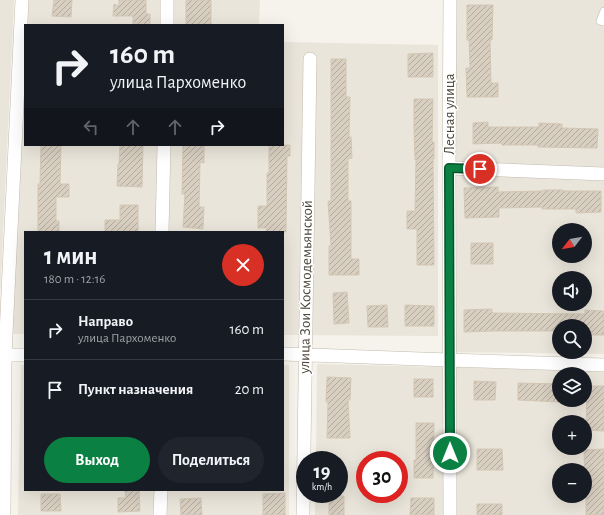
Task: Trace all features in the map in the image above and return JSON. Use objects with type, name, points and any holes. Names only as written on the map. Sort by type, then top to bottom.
[{"type":"street","points":[[4,515],[2,355],[22,0]]},
{"type":"street","points":[[167,0],[167,24]]},
{"type":"street","name":"Лесная улица","points":[[450,0],[450,515]]},
{"type":"street","name":"улица Зои Космодемьянской","points":[[303,515],[310,59]]},
{"type":"street","points":[[162,231],[164,146]]},
{"type":"street","points":[[449,168],[604,174]]},
{"type":"street","points":[[284,354],[604,365]]},
{"type":"street","points":[[2,355],[24,355]]},
{"type":"street","points":[[160,515],[161,491]]},
{"type":"lane","points":[[604,11],[600,21],[604,22]]},
{"type":"shaded area","points":[[0,0],[14,0],[0,296]]},
{"type":"shaded area","points":[[25,0],[260,0],[259,24],[24,24]]},
{"type":"shaded area","points":[[457,0],[604,0],[604,354],[592,354],[592,319],[552,319],[552,353],[448,352],[450,110]]},
{"type":"shaded area","points":[[24,26],[24,146],[284,146],[284,42],[438,45],[438,336],[284,335],[284,231],[24,231],[24,334],[12,334]]},
{"type":"shaded area","points":[[317,364],[552,370],[552,407],[592,407],[592,371],[604,371],[604,515],[315,515],[315,503],[348,503],[348,451],[316,451]]},
{"type":"shaded area","points":[[21,365],[24,365],[24,491],[284,491],[284,365],[289,365],[289,515],[18,515]]},
{"type":"building","points":[[54,0],[72,0],[71,17],[52,16]]},
{"type":"building","points":[[119,0],[146,0],[146,14],[150,14],[150,24],[133,24],[133,16],[113,16],[114,4],[119,6]]},
{"type":"building","points":[[186,0],[211,0],[211,24],[186,24]]},
{"type":"building","points":[[467,5],[493,5],[492,40],[490,40],[491,83],[498,83],[498,97],[467,97],[466,68],[470,68],[469,40],[467,40]]},
{"type":"building","points":[[433,53],[433,77],[408,77],[408,54]]},
{"type":"building","points":[[331,59],[346,59],[346,97],[350,97],[349,137],[351,137],[352,158],[348,159],[348,201],[351,201],[351,259],[359,259],[359,275],[329,275],[329,246],[331,246],[328,201],[331,201]]},
{"type":"building","points":[[414,99],[433,99],[432,142],[434,142],[434,265],[417,265],[417,229],[407,229],[407,211],[415,211],[416,159],[415,160]]},
{"type":"building","points":[[488,122],[488,127],[539,127],[539,123],[562,124],[562,128],[598,129],[597,148],[538,147],[538,145],[502,145],[502,143],[473,144],[473,123]]},
{"type":"building","points":[[290,145],[290,156],[287,156],[286,232],[266,231],[267,228],[258,228],[258,206],[267,206],[267,173],[269,173],[269,146]]},
{"type":"building","points":[[41,146],[61,146],[60,184],[69,184],[69,197],[56,197],[56,221],[59,221],[59,231],[38,231],[38,184],[40,184]]},
{"type":"building","points":[[120,146],[143,146],[142,187],[117,186]]},
{"type":"building","points":[[183,146],[204,146],[204,163],[200,162],[199,207],[204,207],[203,229],[183,227],[185,194],[182,194]]},
{"type":"building","points":[[498,187],[498,192],[543,190],[601,191],[601,212],[576,213],[576,209],[542,209],[542,207],[499,208],[499,217],[465,218],[464,188]]},
{"type":"building","points":[[120,205],[138,205],[138,231],[105,231],[105,220],[120,220]]},
{"type":"building","points":[[471,243],[493,243],[493,264],[471,264]]},
{"type":"building","points":[[347,292],[349,323],[334,324],[333,293]]},
{"type":"building","points":[[387,305],[388,327],[368,327],[367,306]]},
{"type":"building","points":[[405,305],[434,306],[434,326],[405,326]]},
{"type":"building","points":[[492,309],[492,313],[585,314],[585,311],[604,311],[604,335],[592,335],[592,319],[552,319],[552,331],[464,332],[464,310]]},
{"type":"building","points":[[327,377],[351,378],[350,400],[348,400],[350,438],[327,438]]},
{"type":"building","points":[[414,379],[433,379],[433,397],[414,397]]},
{"type":"building","points":[[474,381],[496,382],[495,400],[474,400]]},
{"type":"building","points":[[518,383],[552,384],[552,402],[518,400]]},
{"type":"building","points":[[592,386],[604,386],[604,431],[592,430],[592,415],[586,415],[587,407],[592,407]]},
{"type":"building","points":[[416,423],[434,423],[433,478],[414,478],[414,460],[416,460]]},
{"type":"building","points":[[477,449],[502,449],[503,470],[477,470]]},
{"type":"building","points":[[604,449],[604,515],[586,515],[586,503],[592,503],[592,463],[584,463],[584,455],[592,455],[592,450]]},
{"type":"building","points":[[125,491],[139,491],[140,511],[118,512],[118,498],[126,498]]},
{"type":"building","points":[[285,493],[285,515],[263,515],[263,494]]},
{"type":"building","points":[[41,494],[60,494],[61,511],[41,511]]},
{"type":"building","points":[[201,498],[202,515],[181,515],[180,499]]},
{"type":"building","points":[[411,498],[434,498],[434,515],[410,515]]},
{"type":"building","points":[[329,503],[344,503],[344,515],[329,515]]},
{"type":"building","points":[[477,504],[502,504],[502,515],[477,515]]},
{"type":"route","points":[[450,453],[449,168],[480,169]]}]
